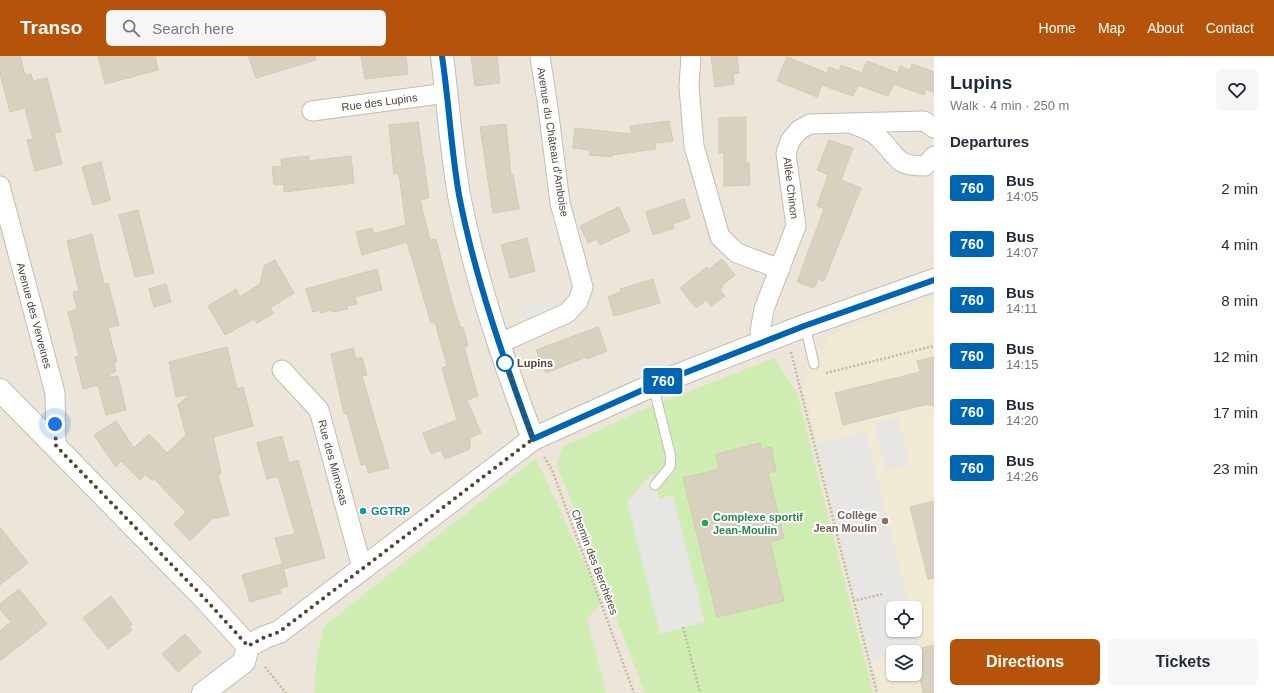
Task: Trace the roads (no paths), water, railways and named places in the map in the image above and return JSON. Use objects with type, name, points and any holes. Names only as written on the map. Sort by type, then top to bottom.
[{"type":"street","points":[[442,56],[459,194],[476,265],[498,344],[533,439]]},
{"type":"street","name":"Avenue du Château d'Amboise","points":[[498,344],[567,313],[578,301],[583,287],[560,203],[540,56]]},
{"type":"street","points":[[690,56],[689,87],[694,146],[720,237],[737,253],[780,269]]},
{"type":"street","name":"Rue des Lupins","points":[[312,111],[447,93]]},
{"type":"street","name":"Allée Chinon","points":[[762,343],[760,332],[761,320],[796,226],[786,154],[790,141],[799,130],[810,124],[924,121],[934,128]]},
{"type":"street","name":"Allée Chinon","points":[[850,123],[867,130],[879,138],[900,163],[912,166],[925,166],[934,156]]},
{"type":"street","name":"Avenue des Verveines","points":[[0,186],[55,393],[56,446]]},
{"type":"street","points":[[203,693],[244,662],[248,646],[265,637],[279,632],[533,439],[654,385],[804,326],[934,280]]},
{"type":"street","name":"Rue des Mimosas","points":[[282,370],[319,410],[362,568]]},
{"type":"street","points":[[0,390],[206,600],[248,646]]},
{"type":"lane","points":[[804,326],[814,364]]},
{"type":"lane","points":[[654,385],[671,457],[670,467],[655,484]]},
{"type":"place","name":"Lupins","points":[[505,363]]},
{"type":"place","name":"GGTRP","points":[[363,511]]},
{"type":"place","name":"Collège Jean Moulin","points":[[885,521]]},
{"type":"place","name":"Complexe sportif Jean-Moulin","points":[[705,523]]}]
